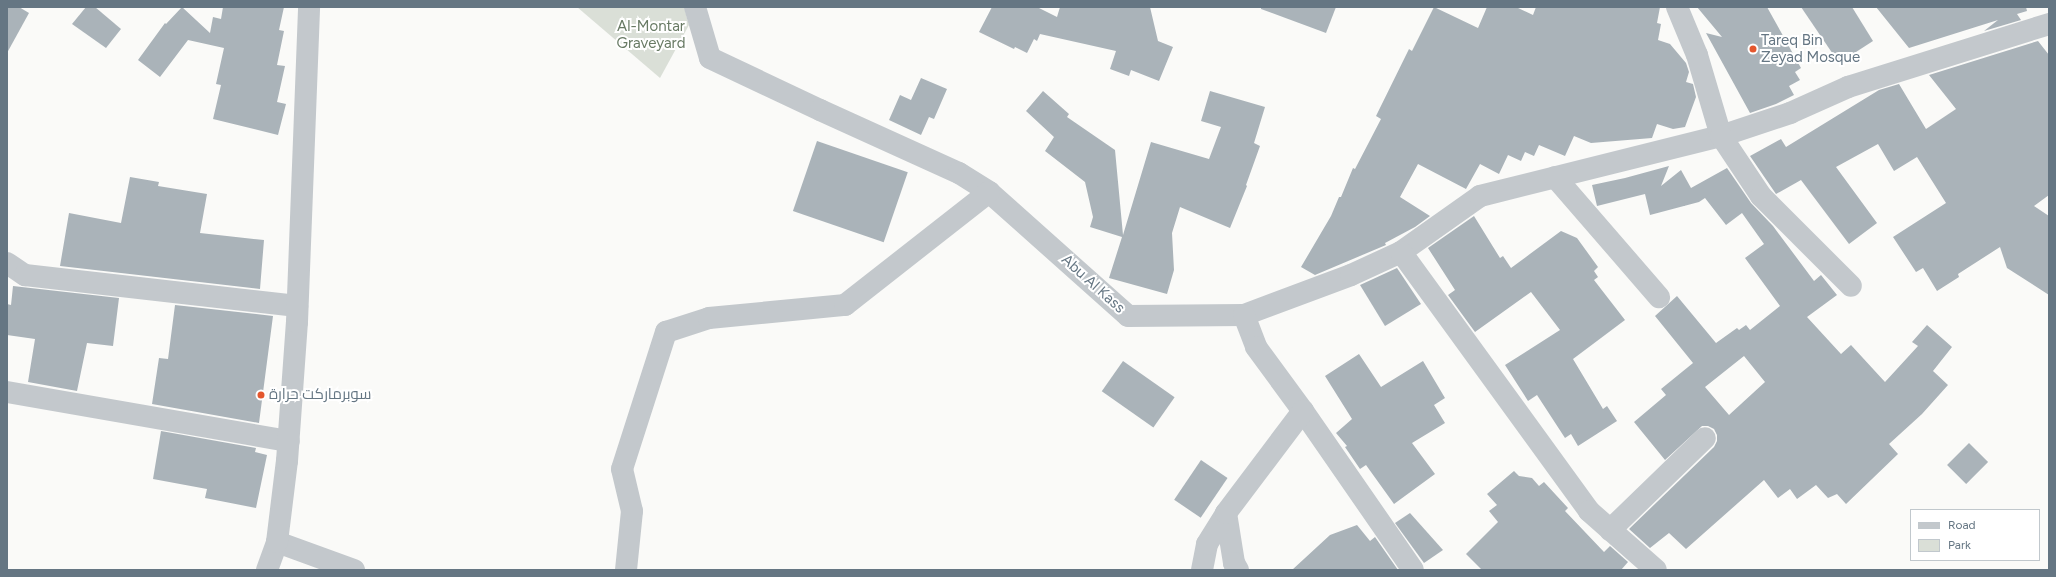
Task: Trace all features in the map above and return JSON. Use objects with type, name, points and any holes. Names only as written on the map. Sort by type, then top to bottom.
[{"type":"street","points":[[267,570],[277,542],[288,441],[297,306],[310,7]]},
{"type":"street","name":"Abu Al Kass","points":[[695,7],[710,58],[958,173],[989,192],[1128,316],[1244,315]]},
{"type":"street","points":[[1677,7],[1697,55],[1721,136],[1760,196],[1851,286]]},
{"type":"street","points":[[1413,570],[1303,411],[1256,347],[1244,315],[1351,274],[1401,252],[1480,196],[1721,136],[1790,113],[1848,87],[2049,24]]},
{"type":"street","points":[[1555,177],[1659,297]]},
{"type":"street","points":[[626,570],[632,511],[622,469],[666,332],[709,318],[845,305],[989,192]]},
{"type":"street","points":[[1401,252],[1589,511],[1656,570]]},
{"type":"street","points":[[7,263],[25,276],[297,306]]},
{"type":"street","points":[[7,392],[288,441]]},
{"type":"street","points":[[1202,570],[1207,544],[1226,513],[1303,411]]},
{"type":"street","points":[[1610,530],[1705,438]]},
{"type":"street","points":[[1226,513],[1234,563],[1238,570]]},
{"type":"street","points":[[277,542],[354,570]]},
{"type":"green space","name":"Al-Montar Graveyard","points":[[577,7],[684,7],[689,25],[660,78]]},
{"type":"building","points":[[7,7],[19,7],[29,13],[7,53]]},
{"type":"building","points":[[86,7],[95,7],[121,29],[106,48],[72,24]]},
{"type":"building","points":[[182,7],[210,33],[213,17],[221,19],[223,7],[284,7],[279,30],[284,31],[277,65],[285,66],[277,102],[286,104],[278,135],[213,119],[221,85],[216,84],[224,48],[188,40],[160,77],[138,60],[165,23],[166,24]]},
{"type":"building","points":[[992,7],[1037,7],[1057,17],[1060,7],[1150,7],[1158,41],[1173,47],[1159,81],[1131,70],[1129,76],[1110,69],[1116,51],[1040,34],[1037,41],[1034,39],[1027,53],[1015,47],[1014,49],[979,32]]},
{"type":"building","points":[[1261,7],[1336,7],[1326,33],[1261,9]]},
{"type":"building","points":[[1434,7],[1478,28],[1487,7],[1516,7],[1533,15],[1536,7],[1660,7],[1657,23],[1661,24],[1658,40],[1670,44],[1686,63],[1689,72],[1686,82],[1693,84],[1696,97],[1685,127],[1673,129],[1657,124],[1652,138],[1591,143],[1574,136],[1565,156],[1539,145],[1534,156],[1525,152],[1521,161],[1508,155],[1499,174],[1480,164],[1466,189],[1418,164],[1400,197],[1430,216],[1415,227],[1385,243],[1386,245],[1315,275],[1301,267],[1331,216],[1353,168],[1355,169],[1381,119],[1376,116],[1409,49],[1412,51]]},
{"type":"building","name":"Tareq Bin Zeyad Mosque","points":[[1697,7],[1767,7],[1801,68],[1795,72],[1800,80],[1789,86],[1794,95],[1776,104],[1750,113],[1706,33],[1722,37]]},
{"type":"building","points":[[1801,7],[1852,7],[1873,41],[1839,63]]},
{"type":"building","points":[[1876,7],[2026,7],[2027,11],[2017,14],[2021,20],[1984,31],[1998,20],[1909,48]]},
{"type":"building","points":[[2038,41],[2049,55],[2049,195],[2034,206],[2049,216],[2049,295],[2007,268],[2000,247],[1958,274],[1959,277],[1937,291],[1923,268],[1916,272],[1893,237],[1946,203],[1917,157],[1894,171],[1878,144],[1836,167],[1877,223],[1849,244],[1801,180],[1776,194],[1750,156],[1781,139],[1786,147],[1879,90],[1899,84],[1926,129],[1956,109],[1929,75]]},
{"type":"building","points":[[921,78],[947,89],[934,119],[929,117],[921,135],[889,120],[900,95],[911,100]]},
{"type":"building","points":[[1043,91],[1069,114],[1067,117],[1115,150],[1123,235],[1151,142],[1209,159],[1221,127],[1201,121],[1210,91],[1265,107],[1254,143],[1260,146],[1246,185],[1247,186],[1230,228],[1180,207],[1172,233],[1174,270],[1167,294],[1109,278],[1122,237],[1090,227],[1093,217],[1085,182],[1045,151],[1054,137],[1026,111]]},
{"type":"building","points":[[817,141],[908,172],[884,242],[793,211]]},
{"type":"building","points":[[1669,166],[1661,186],[1681,170],[1691,188],[1727,168],[1751,203],[1773,226],[1814,281],[1821,275],[1837,295],[1807,317],[1841,354],[1851,345],[1885,382],[1918,346],[1912,342],[1927,325],[1952,347],[1933,371],[1948,385],[1922,414],[1889,444],[1898,454],[1846,504],[1837,494],[1828,498],[1816,485],[1797,499],[1790,489],[1778,498],[1764,480],[1686,549],[1669,533],[1650,548],[1629,529],[1714,447],[1717,441],[1717,435],[1714,429],[1708,426],[1702,426],[1665,460],[1634,422],[1666,395],[1661,389],[1693,363],[1655,316],[1677,296],[1716,343],[1737,328],[1739,330],[1746,325],[1750,330],[1780,306],[1745,258],[1764,244],[1742,213],[1726,225],[1705,198],[1699,202],[1650,215],[1645,194],[1597,206],[1592,185]],"holes":[[[1744,356],[1765,382],[1729,415],[1705,387]]]},
{"type":"building","points":[[130,177],[159,182],[158,186],[207,194],[200,233],[264,240],[260,289],[60,266],[69,213],[121,223]]},
{"type":"building","points":[[1474,216],[1500,258],[1503,256],[1511,268],[1561,231],[1577,238],[1598,267],[1594,271],[1598,277],[1594,280],[1625,320],[1573,359],[1603,409],[1607,406],[1617,421],[1578,446],[1571,434],[1565,438],[1537,395],[1528,401],[1505,365],[1560,330],[1531,292],[1475,332],[1448,295],[1455,290],[1428,248]]},
{"type":"building","points":[[1397,268],[1421,304],[1385,326],[1360,285]]},
{"type":"building","points":[[13,286],[119,298],[113,346],[87,343],[77,391],[28,382],[35,339],[7,335],[7,304],[11,305]]},
{"type":"building","points":[[175,305],[273,316],[259,423],[152,404],[159,358],[168,359]]},
{"type":"building","points":[[1359,354],[1381,387],[1423,361],[1445,398],[1434,405],[1445,423],[1412,443],[1435,474],[1394,504],[1366,465],[1360,469],[1345,447],[1347,446],[1336,433],[1352,419],[1325,376]]},
{"type":"building","points":[[1123,361],[1175,397],[1153,427],[1102,391]]},
{"type":"building","points":[[161,431],[256,448],[255,452],[267,455],[256,508],[205,498],[207,489],[153,479]]},
{"type":"building","points":[[1969,443],[1988,462],[1966,484],[1947,465]]},
{"type":"building","points":[[1201,460],[1228,478],[1201,518],[1174,500]]},
{"type":"building","points":[[1514,471],[1519,476],[1532,478],[1539,486],[1544,482],[1568,508],[1565,511],[1604,552],[1610,546],[1628,562],[1621,570],[1482,570],[1466,554],[1498,522],[1489,511],[1497,505],[1487,494]]},
{"type":"building","points":[[1410,513],[1443,550],[1424,563],[1395,523]]},
{"type":"building","points":[[1357,525],[1370,541],[1375,537],[1398,570],[1292,570],[1330,535]]},
{"type":"place","name":"Tareq Bin Zeyad Mosque","points":[[1753,49]]},
{"type":"place","name":"سوبرماركت حرارة","points":[[261,395]]}]
